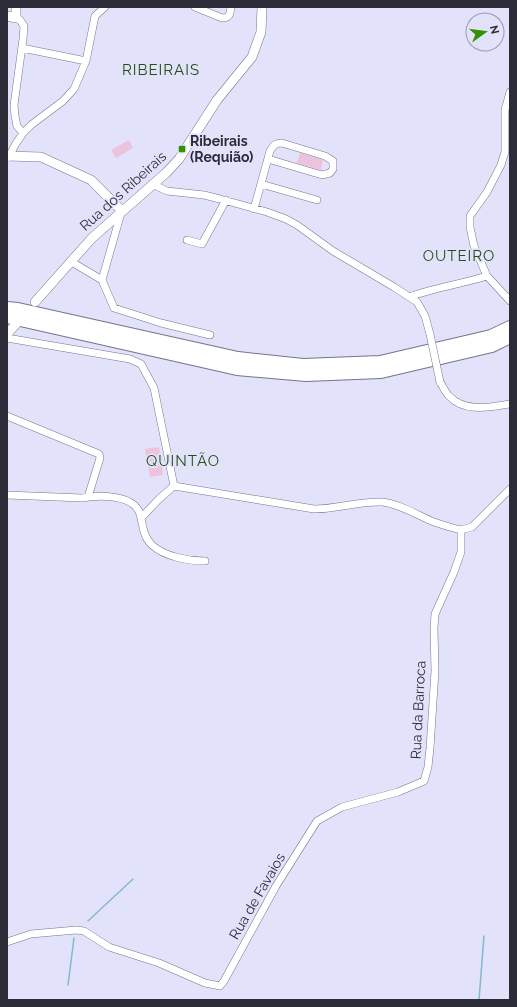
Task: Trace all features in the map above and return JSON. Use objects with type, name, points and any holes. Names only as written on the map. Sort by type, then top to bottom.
[{"type":"highway","points":[[7,308],[18,309],[238,358],[303,364],[380,362],[491,336],[510,327]]},
{"type":"highway","points":[[12,320],[15,318],[237,369],[306,375],[381,372],[492,346],[510,337]]},
{"type":"main road","points":[[11,17],[16,7]]},
{"type":"main road","name":"Rua dos Ribeirais","points":[[35,302],[92,238],[167,172],[179,159],[217,100],[252,57],[260,32],[262,7]]},
{"type":"main road","points":[[8,156],[41,157],[91,180],[122,211]]},
{"type":"main road","points":[[7,334],[12,320]]},
{"type":"street","points":[[8,156],[31,125],[63,101],[74,89],[86,61],[95,16],[105,7]]},
{"type":"street","points":[[195,7],[225,18],[230,14],[231,7]]},
{"type":"street","points":[[11,17],[20,20],[24,26],[14,105],[17,126],[23,134]]},
{"type":"street","points":[[22,48],[86,61]]},
{"type":"street","points":[[510,92],[506,110],[505,152],[487,192],[470,216],[470,227],[474,246],[487,276],[510,301]]},
{"type":"street","points":[[254,209],[268,159],[274,145],[277,143],[282,143],[329,158],[333,161],[334,166],[330,173],[322,175],[268,159]]},
{"type":"street","points":[[152,184],[167,191],[204,195],[226,200],[286,219],[297,225],[333,251],[417,302],[425,316],[440,382],[448,395],[458,403],[470,407],[510,404]]},
{"type":"street","points":[[261,184],[317,200]]},
{"type":"street","points":[[187,240],[202,244],[226,200]]},
{"type":"street","points":[[102,280],[122,211]]},
{"type":"street","points":[[70,261],[102,280],[114,308],[161,323],[210,335]]},
{"type":"street","points":[[409,297],[432,289],[459,284],[487,276]]},
{"type":"street","points":[[7,338],[130,359],[141,364],[154,388],[174,486]]},
{"type":"street","points":[[7,416],[99,454],[100,458],[88,497]]},
{"type":"street","points":[[141,518],[174,486]]},
{"type":"street","points":[[174,486],[314,509],[325,509],[358,503],[383,502],[395,505],[436,522],[461,530],[472,527],[510,489]]},
{"type":"street","points":[[7,494],[82,498],[120,498],[136,506],[141,518],[144,532],[152,545],[167,554],[191,560],[205,561]]},
{"type":"street","name":"Rua da Barroca","points":[[317,821],[342,807],[398,792],[424,781],[428,767],[430,748],[435,614],[454,572],[461,552],[461,530]]},
{"type":"street","name":"Rua de Favaios","points":[[7,942],[31,934],[76,930],[84,931],[109,947],[159,963],[205,983],[220,986],[224,982],[276,886],[317,821]]},
{"type":"shaded area","points":[[129,140],[133,148],[116,158],[111,150]]},
{"type":"shaded area","points":[[300,153],[323,160],[321,170],[297,163]]},
{"type":"shaded area","points":[[159,447],[163,475],[150,477],[145,449]]},
{"type":"waterway","points":[[88,921],[133,879]]},
{"type":"waterway","points":[[479,1000],[484,936]]},
{"type":"waterway","points":[[68,985],[74,938]]},
{"type":"place","name":"Ribeirais (Requião)","points":[[182,149]]},
{"type":"district","name":"RIBEIRAIS","points":[[161,70]]},
{"type":"district","name":"OUTEIRO","points":[[459,256]]},
{"type":"district","name":"QUINTÃO","points":[[183,461]]}]
